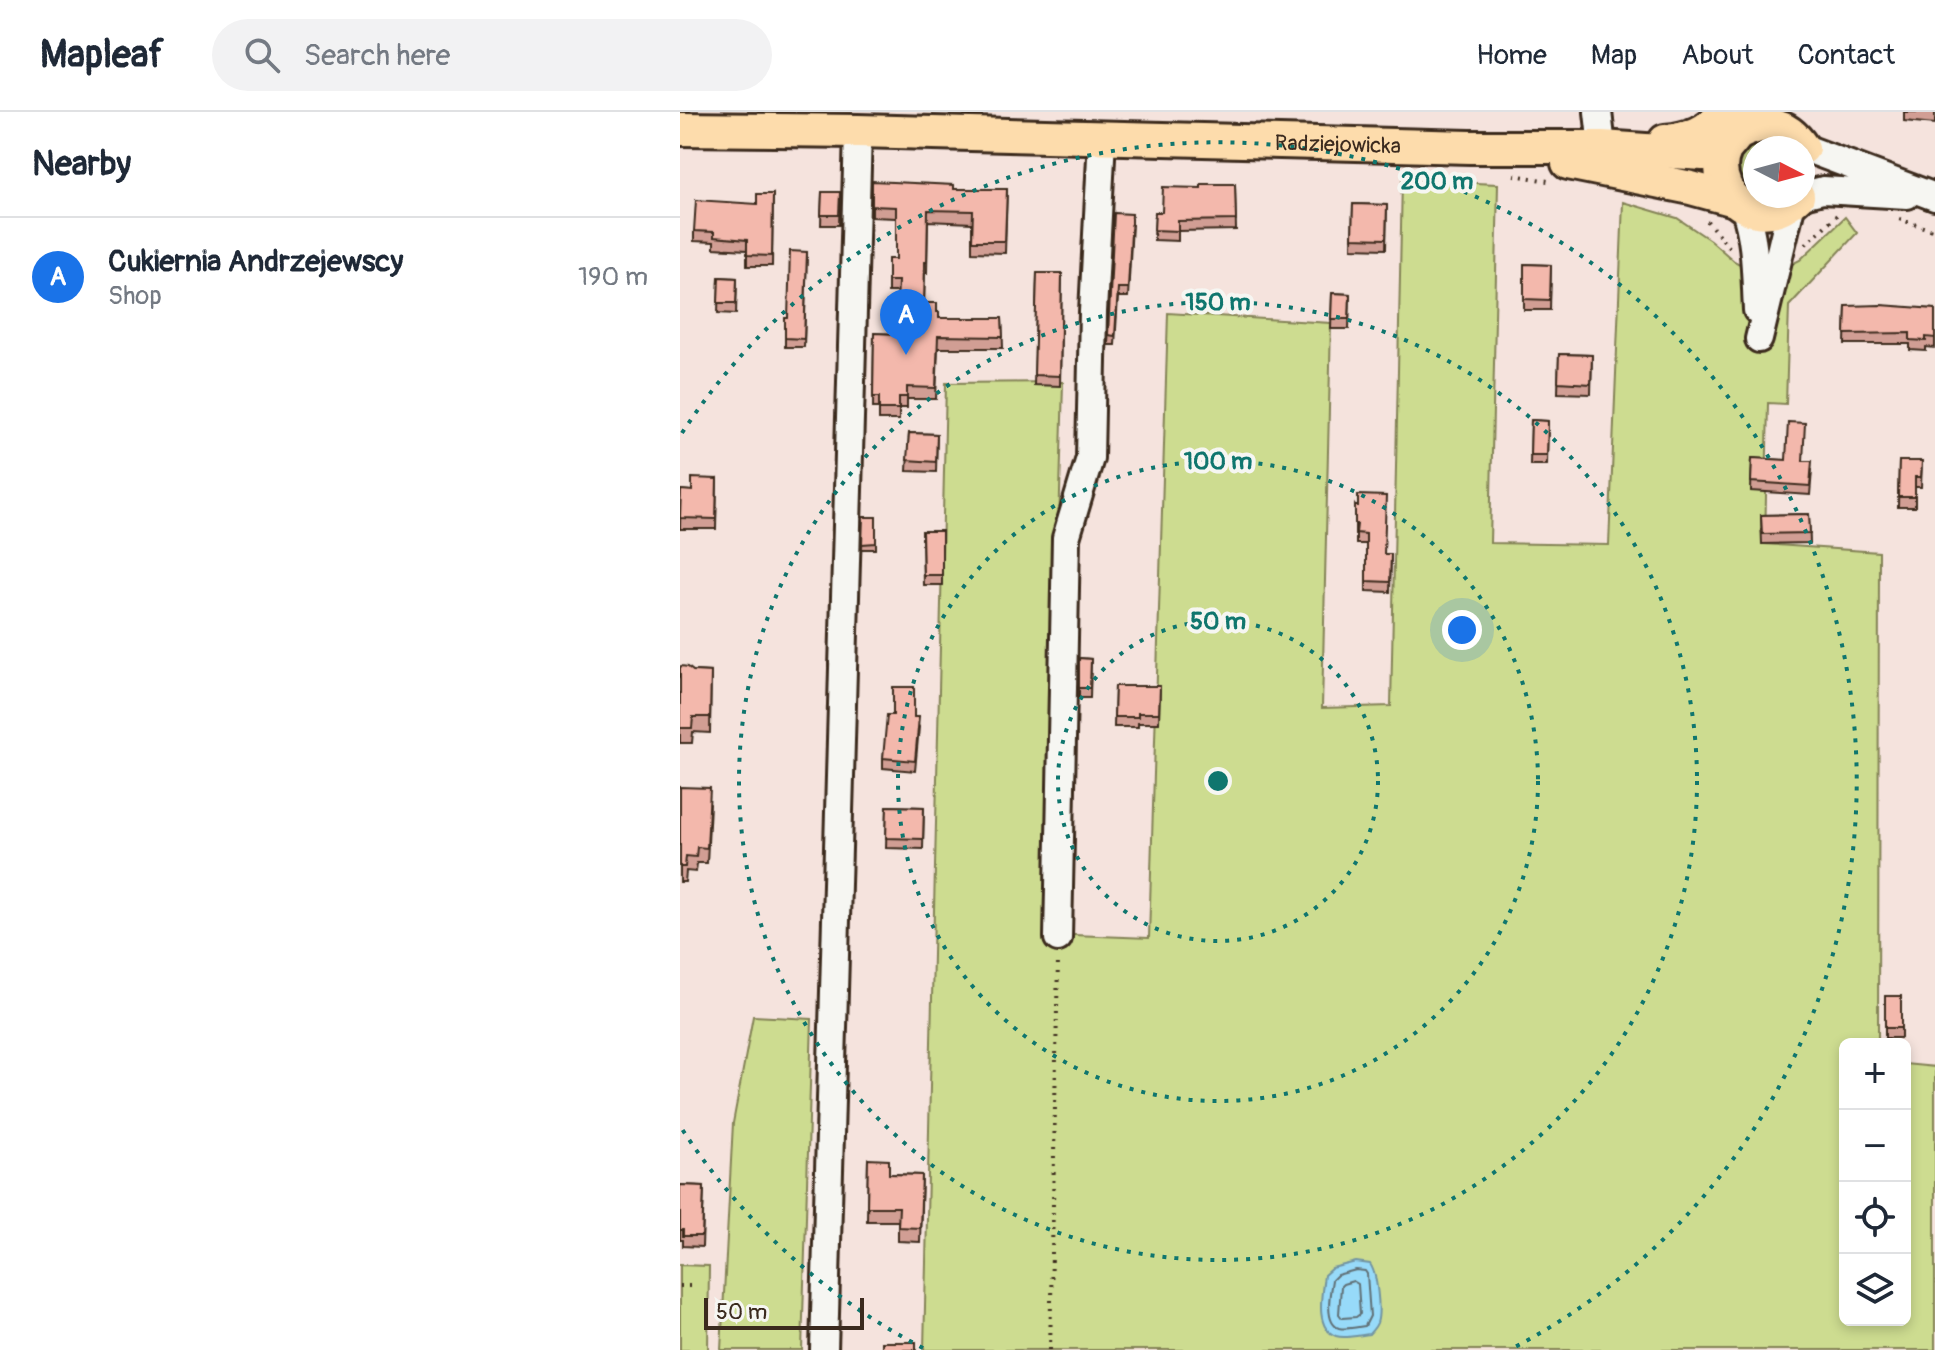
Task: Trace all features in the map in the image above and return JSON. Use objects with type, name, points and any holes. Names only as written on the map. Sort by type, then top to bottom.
[{"type":"main road","points":[[1743,205],[1726,189],[1722,176],[1721,161],[1733,126],[1767,124],[1791,136]]},
{"type":"main road","name":"Radziejowicka","points":[[680,129],[1470,147],[1602,147],[1703,154],[1733,126]]},
{"type":"main road","name":"Radziejowicka","points":[[1470,147],[1601,168],[1691,188],[1740,204]]},
{"type":"main road","points":[[1749,208],[1774,211],[1779,208]]},
{"type":"street","points":[[1598,112],[1602,147]]},
{"type":"street","points":[[824,1350],[858,131]]},
{"type":"street","points":[[1058,938],[1066,538],[1090,458],[1093,312],[1102,138]]},
{"type":"street","points":[[1815,146],[1935,197]]},
{"type":"street","points":[[1815,192],[1848,190],[1935,197]]},
{"type":"street","points":[[1740,204],[1766,258]]},
{"type":"street","points":[[1766,258],[1792,208]]},
{"type":"path","points":[[1511,174],[1557,183]]},
{"type":"path","points":[[1705,219],[1732,251],[1789,259],[1837,214],[1848,208]]},
{"type":"path","points":[[1896,218],[1935,231]]},
{"type":"path","points":[[1050,1350],[1058,938]]},
{"type":"path","points":[[680,1286],[694,1286]]},
{"type":"green space","points":[[1743,149],[1743,183],[1736,168]]},
{"type":"green space","points":[[1402,180],[1498,184],[1490,543],[1609,545],[1623,202],[1677,218],[1745,267],[1786,267],[1800,260],[1845,217],[1857,233],[1789,306],[1786,404],[1768,403],[1763,544],[1879,552],[1878,1038],[1839,1038],[1839,1326],[1911,1326],[1911,1065],[1935,1067],[1935,1350],[924,1350],[946,383],[1063,382],[1048,934],[1149,938],[1168,313],[1331,323],[1322,708],[1391,706]]},
{"type":"green space","points":[[753,1016],[812,1019],[802,1350],[721,1350],[733,1123]]},
{"type":"green space","points":[[680,1265],[709,1266],[708,1350],[680,1350]]},
{"type":"water","points":[[1356,1262],[1370,1264],[1372,1269],[1378,1301],[1377,1323],[1369,1334],[1336,1336],[1329,1332],[1322,1318],[1324,1275],[1332,1268]]},
{"type":"building","points":[[872,181],[954,185],[954,189],[1007,189],[1005,241],[972,241],[973,211],[928,210],[924,303],[937,303],[939,318],[1002,318],[1003,337],[938,336],[936,388],[907,387],[907,397],[899,397],[899,409],[879,409],[879,397],[873,397],[874,333],[896,334],[898,281],[888,281],[888,259],[896,259],[896,207],[872,206]]},
{"type":"building","points":[[1201,184],[1235,184],[1236,220],[1178,221],[1178,231],[1154,230],[1155,212],[1162,212],[1163,187],[1201,188]]},
{"type":"building","points":[[822,192],[840,192],[839,215],[821,215]]},
{"type":"building","points":[[757,194],[773,194],[772,256],[747,255],[747,240],[714,237],[714,232],[694,231],[696,200],[757,204]]},
{"type":"building","points":[[1353,204],[1387,205],[1386,239],[1352,238]]},
{"type":"building","points":[[1114,213],[1132,214],[1128,288],[1118,288],[1115,336],[1108,335]]},
{"type":"building","points":[[790,251],[807,252],[804,339],[785,338]]},
{"type":"building","points":[[1524,264],[1551,265],[1550,300],[1524,299]]},
{"type":"building","points":[[1037,273],[1062,273],[1060,376],[1034,375]]},
{"type":"building","points":[[719,277],[737,278],[736,303],[718,303]]},
{"type":"building","points":[[1332,293],[1350,294],[1349,319],[1331,319]]},
{"type":"building","points":[[1846,306],[1935,309],[1935,338],[1910,340],[1910,333],[1845,334]]},
{"type":"building","points":[[1559,354],[1592,355],[1591,384],[1558,382]]},
{"type":"building","points":[[1531,420],[1548,421],[1547,455],[1530,455]]},
{"type":"building","points":[[1788,422],[1805,423],[1803,461],[1812,461],[1810,486],[1751,482],[1752,458],[1786,460]]},
{"type":"building","points":[[909,433],[937,434],[936,462],[907,460]]},
{"type":"building","points":[[1899,461],[1922,461],[1921,477],[1915,477],[1915,497],[1898,497]]},
{"type":"building","points":[[692,478],[717,479],[716,519],[680,518],[681,490],[692,491]]},
{"type":"building","points":[[1358,495],[1386,496],[1384,554],[1391,554],[1390,582],[1366,581],[1366,534],[1356,533],[1355,524]]},
{"type":"building","points":[[1809,514],[1810,533],[1762,534],[1761,515]]},
{"type":"building","points":[[863,517],[876,517],[876,543],[862,544]]},
{"type":"building","points":[[922,531],[942,531],[942,575],[923,575]]},
{"type":"building","points":[[1079,658],[1091,659],[1090,688],[1079,688]]},
{"type":"building","points":[[681,666],[693,671],[711,672],[710,717],[693,717],[692,728],[680,728]]},
{"type":"building","points":[[1115,686],[1160,686],[1159,713],[1114,717]]},
{"type":"building","points":[[893,687],[914,687],[914,717],[919,717],[915,761],[883,758],[887,715],[893,715]]},
{"type":"building","points":[[680,787],[710,788],[707,848],[697,847],[696,857],[686,856],[685,867],[680,867]]},
{"type":"building","points":[[887,806],[924,807],[923,839],[886,838]]},
{"type":"building","points":[[1885,996],[1901,996],[1901,1028],[1885,1028]]},
{"type":"building","points":[[868,1159],[889,1160],[889,1174],[922,1175],[920,1228],[898,1227],[899,1207],[867,1207]]},
{"type":"building","points":[[680,1185],[704,1186],[702,1236],[683,1236],[683,1230],[680,1230]]},
{"type":"building","points":[[882,1342],[916,1342],[916,1350],[882,1350]]},
{"type":"place","name":"Cukiernia Andrzejewscy","points":[[906,355]]}]
